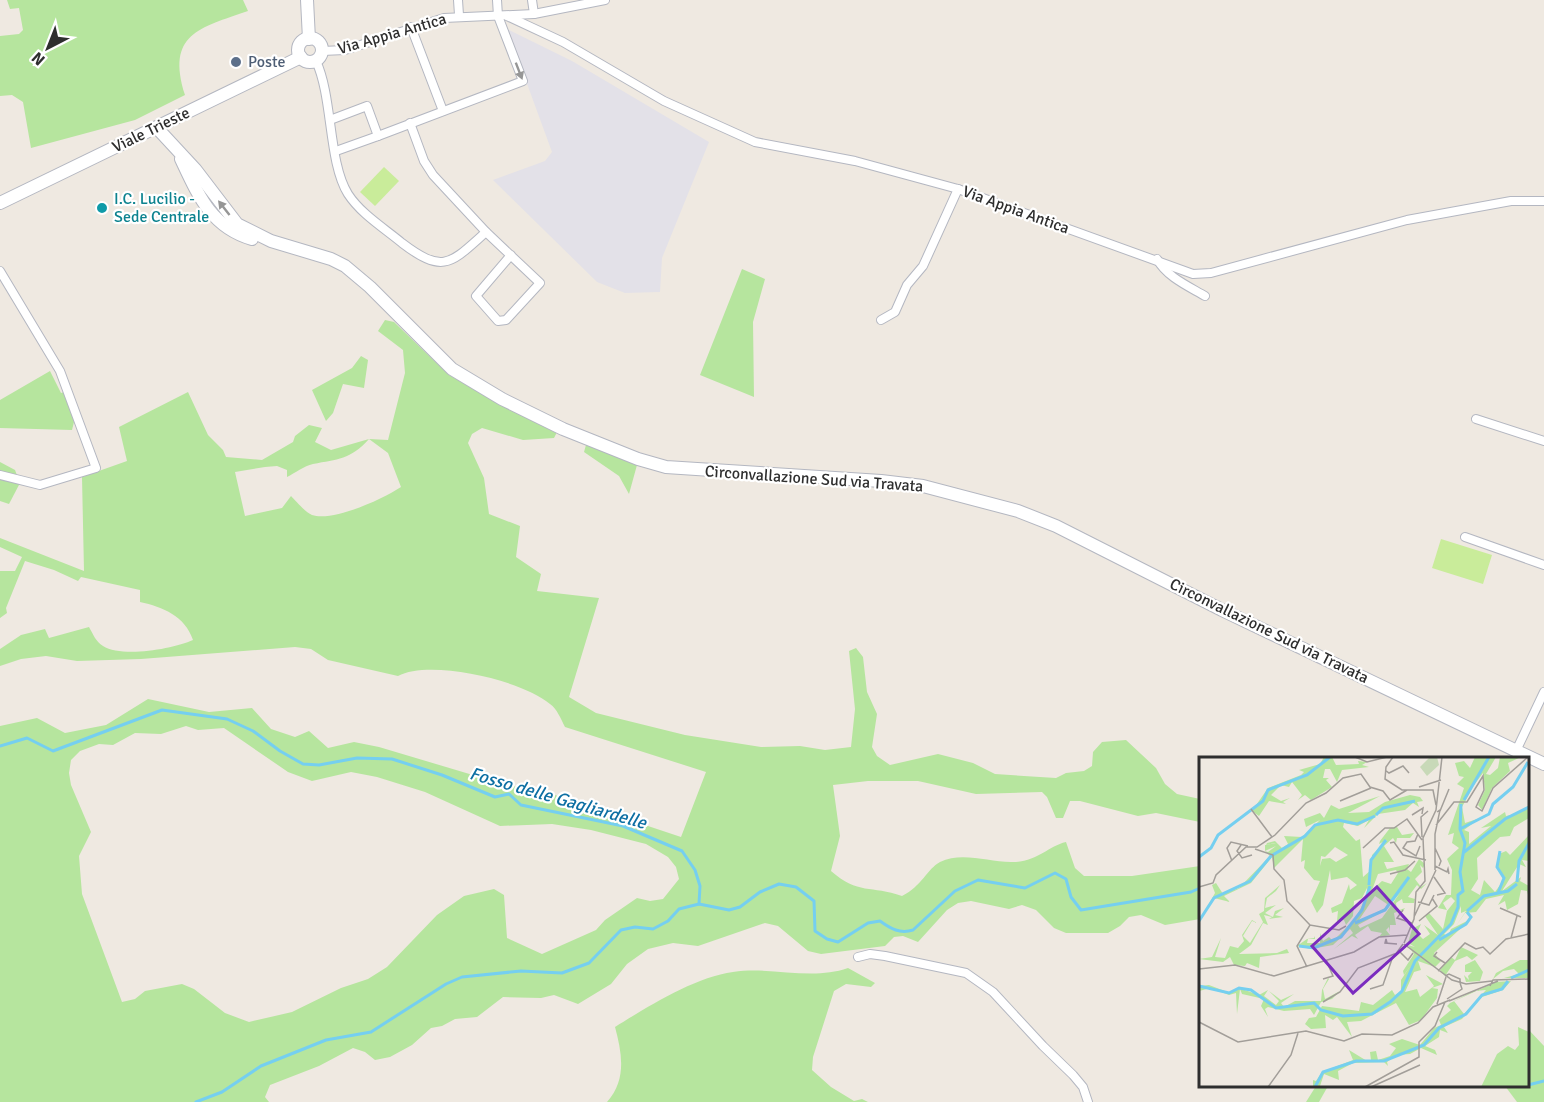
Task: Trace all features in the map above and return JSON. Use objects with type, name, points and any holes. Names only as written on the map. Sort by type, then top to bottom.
[{"type":"street","points":[[307,0],[309,39]]},
{"type":"street","points":[[458,0],[459,15]]},
{"type":"street","points":[[336,151],[523,81],[497,0]]},
{"type":"street","points":[[532,0],[534,14]]},
{"type":"street","points":[[503,16],[534,14],[605,0]]},
{"type":"street","name":"Via Appia Antica","points":[[319,56],[345,50],[411,27],[459,15],[503,16],[563,42],[664,101],[755,142],[855,161],[958,189],[1157,259],[1184,271],[1203,274],[1407,220],[1511,201],[1544,201]]},
{"type":"street","points":[[411,27],[443,111]]},
{"type":"street","points":[[309,39],[318,42],[336,151],[344,184],[356,203],[427,261],[447,261],[458,257],[486,232]]},
{"type":"street","points":[[309,39],[300,46],[301,57],[306,61],[319,56]]},
{"type":"street","name":"Viale Trieste","points":[[0,203],[301,57]]},
{"type":"street","points":[[330,120],[367,106],[378,136]]},
{"type":"street","points":[[410,123],[424,161],[433,175],[486,232],[511,255],[540,283],[506,320],[498,321],[476,296],[511,255]]},
{"type":"street","name":"Circonvallazione Sud via Travata","points":[[157,128],[178,153],[189,176],[222,226],[236,234],[331,259],[345,266],[370,286],[452,369],[502,399],[597,444],[666,467],[881,481],[923,486],[1018,511],[1056,526],[1222,610],[1529,757]]},
{"type":"street","points":[[881,320],[895,312],[907,285],[923,266],[958,189]]},
{"type":"street","points":[[1157,259],[1167,272],[1205,296]]},
{"type":"street","points":[[0,271],[60,371],[96,468],[40,485],[0,475]]},
{"type":"street","points":[[1476,419],[1544,441]]},
{"type":"street","points":[[1465,537],[1544,565]]},
{"type":"street","points":[[1516,751],[1544,692]]},
{"type":"street","name":"Circonvallazione Sud via Travata","points":[[1529,757],[1544,764]]},
{"type":"street","points":[[858,957],[870,954],[955,969],[982,982],[1073,1075],[1083,1087],[1088,1102]]},
{"type":"shaded area","points":[[507,29],[572,61],[709,142],[662,258],[660,292],[625,293],[597,282],[493,180],[545,161],[552,152]]},
{"type":"green space","points":[[7,0],[243,0],[248,11],[215,23],[191,36],[184,46],[180,59],[180,75],[185,95],[135,120],[31,148],[23,102],[12,95],[0,96],[0,36],[19,34],[23,30],[19,8],[10,9]]},
{"type":"green space","points":[[384,167],[399,181],[375,206],[360,192]]},
{"type":"green space","points":[[742,269],[765,279],[753,322],[754,397],[700,375]]},
{"type":"green space","points":[[385,320],[394,322],[449,375],[503,406],[557,432],[554,438],[523,440],[482,428],[472,434],[468,443],[484,478],[489,514],[520,526],[516,557],[541,574],[537,591],[599,598],[569,697],[596,713],[685,735],[761,747],[800,746],[825,750],[851,747],[855,709],[849,651],[856,648],[863,657],[867,692],[877,714],[872,747],[877,756],[890,765],[938,754],[973,763],[995,774],[1056,778],[1066,773],[1084,771],[1092,766],[1093,752],[1102,742],[1126,740],[1156,768],[1165,784],[1177,794],[1199,799],[1199,822],[1156,813],[1138,816],[1080,801],[1070,801],[1063,818],[1056,818],[1047,797],[1042,792],[976,794],[918,781],[868,781],[833,785],[840,836],[831,871],[857,887],[902,896],[915,887],[935,865],[949,859],[967,857],[1005,862],[1023,861],[1066,842],[1075,868],[1084,876],[1132,876],[1199,866],[1199,919],[1165,925],[1141,915],[1129,917],[1108,933],[1066,933],[1054,928],[1036,910],[1022,905],[1009,909],[971,901],[958,903],[947,910],[918,942],[903,936],[894,937],[885,946],[821,954],[808,951],[778,926],[765,923],[698,946],[673,943],[648,949],[627,964],[611,984],[578,1004],[554,995],[541,998],[503,997],[477,1017],[455,1019],[442,1026],[431,1028],[412,1045],[390,1057],[375,1060],[365,1052],[353,1048],[319,1066],[270,1085],[265,1097],[269,1102],[0,1102],[0,726],[37,718],[65,733],[106,725],[148,699],[209,712],[252,708],[271,729],[295,737],[309,731],[328,748],[354,742],[379,747],[503,784],[552,794],[681,837],[706,772],[565,727],[557,711],[550,704],[537,695],[498,680],[453,671],[431,670],[413,671],[398,676],[328,660],[311,649],[295,647],[141,659],[77,661],[46,656],[21,659],[0,666],[0,649],[21,635],[45,629],[49,638],[89,627],[103,646],[112,650],[135,652],[161,649],[193,640],[179,619],[165,610],[140,602],[140,590],[81,577],[78,581],[54,570],[25,561],[6,608],[7,613],[0,618],[0,571],[15,571],[22,557],[0,547],[0,538],[84,571],[82,477],[127,461],[119,427],[188,392],[208,435],[223,450],[226,457],[262,460],[293,442],[295,436],[309,425],[322,428],[315,442],[331,450],[369,439],[388,440],[405,373],[403,350],[378,331]],"holes":[[[369,439],[388,453],[401,487],[370,503],[345,512],[321,516],[309,514],[291,496],[282,508],[245,516],[235,472],[277,466],[287,470],[287,477],[310,465],[350,455]],[[186,726],[198,730],[224,728],[288,772],[312,781],[351,772],[377,777],[425,792],[500,826],[552,824],[591,830],[646,844],[668,857],[676,867],[679,879],[663,899],[650,901],[637,898],[605,920],[596,930],[542,954],[507,938],[504,895],[494,889],[464,896],[437,915],[387,967],[368,979],[341,988],[292,1012],[249,1022],[225,1013],[194,989],[182,984],[145,991],[135,999],[122,1002],[82,894],[79,856],[91,832],[71,785],[69,773],[71,760],[80,751],[99,744],[113,745],[135,733],[161,734]]]},
{"type":"green space","points":[[361,356],[368,360],[364,388],[343,384],[333,413],[326,421],[312,390],[352,368]]},
{"type":"green space","points":[[50,371],[61,393],[64,392],[75,418],[72,430],[0,428],[0,400]]},
{"type":"green space","points":[[586,445],[637,465],[629,494],[619,476],[584,452]]},
{"type":"green space","points":[[0,462],[15,470],[20,483],[9,504],[0,501]]},
{"type":"green space","points":[[1441,539],[1492,555],[1483,584],[1432,568]]},
{"type":"green space","points":[[848,968],[875,983],[871,987],[846,984],[834,991],[813,1057],[812,1070],[831,1087],[854,1101],[862,1099],[868,1102],[607,1102],[618,1085],[621,1066],[620,1047],[615,1027],[656,1002],[687,986],[733,972],[820,973]]},
{"type":"green space","points":[[1529,1030],[1544,1046],[1544,1102],[1517,1102],[1506,1087],[1529,1087]]},
{"type":"green space","points":[[1315,1087],[1327,1087],[1319,1102],[1306,1102]]},
{"type":"waterway","name":"Fosso delle Gagliardelle","points":[[0,746],[27,738],[53,751],[162,710],[227,719],[253,731],[280,751],[303,764],[319,765],[357,758],[392,759],[442,775],[495,797],[509,794],[521,805],[623,826],[682,851],[695,870],[700,886],[699,904]]},
{"type":"waterway","points":[[196,1102],[222,1092],[261,1066],[326,1040],[371,1032],[446,984],[462,977],[521,971],[562,973],[589,963],[621,930],[635,927],[653,929],[668,921],[679,909],[699,904],[729,910],[740,907],[760,892],[779,884],[796,887],[814,901],[815,931],[827,939],[838,942],[868,923],[880,921],[896,930],[913,930],[955,891],[978,880],[1025,888],[1055,873],[1066,879],[1071,897],[1081,910],[1191,892],[1199,888]]},
{"type":"waterway","points":[[1529,1085],[1544,1081]]},
{"type":"place","name":"Poste","points":[[236,62]]},
{"type":"place","name":"I.C. Lucilio - Sede Centrale","points":[[102,208]]}]
